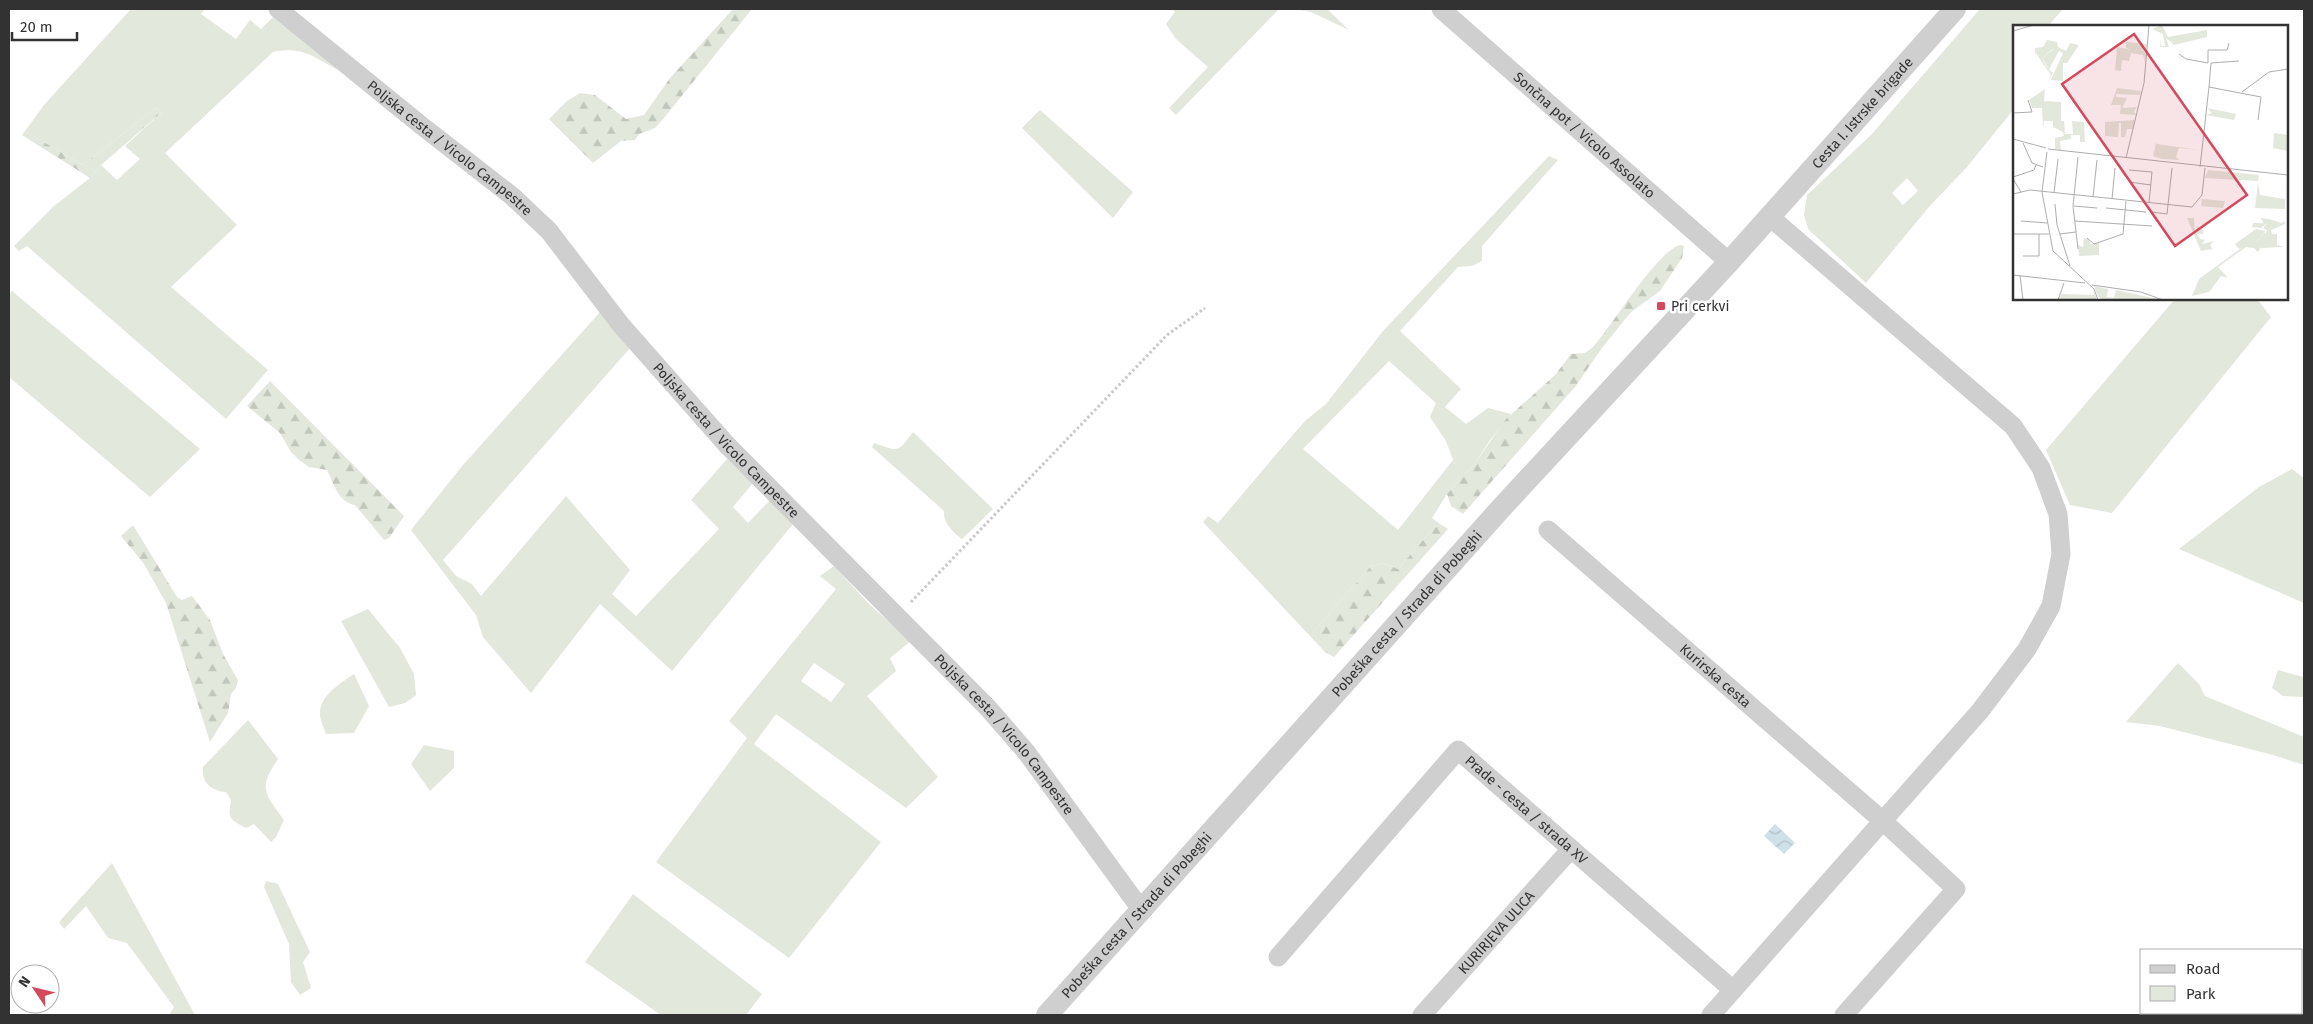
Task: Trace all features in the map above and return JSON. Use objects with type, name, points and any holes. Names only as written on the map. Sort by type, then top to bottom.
[{"type":"street","name":"Poljska cesta / Vicolo Campestre","points":[[278,9],[512,196],[549,231],[620,325],[727,445],[988,708],[1027,753],[1140,908]]},
{"type":"street","name":"Sončna pot / Vicolo Assolato","points":[[1441,9],[1729,262]]},
{"type":"street","name":"Cesta I. Istrske brigade","points":[[1770,217],[1955,9]]},
{"type":"street","name":"Pobeška cesta / Strada di Pobeghi","points":[[1047,1015],[1140,908],[1504,505],[1770,217]]},
{"type":"street","points":[[1711,1015],[1884,822],[1980,711],[2027,649],[2051,606],[2061,554],[2058,514],[2041,468],[2013,426],[1770,217]]},
{"type":"street","name":"Kurirska cesta","points":[[1548,530],[1884,822],[1956,889],[1844,1015]]},
{"type":"street","name":"Prade - cesta / strada XV","points":[[1278,956],[1458,750],[1733,990]]},
{"type":"street","name":"KURIRJEVA ULICA","points":[[1422,1015],[1571,848]]},
{"type":"path","points":[[899,619],[934,576],[980,532],[1167,335],[1205,308]]},
{"type":"green space","points":[[131,9],[205,9],[201,14],[236,39],[250,20],[261,29],[273,17],[338,70],[300,52],[292,50],[273,52],[165,153],[237,225],[171,287],[268,370],[226,419],[27,246],[19,251],[14,246],[54,206],[90,178],[101,165],[117,180],[140,159],[125,146],[162,112],[156,108],[83,165],[25,131],[44,105]]},
{"type":"green space","points":[[733,9],[752,9],[664,118],[655,128],[639,134],[635,140],[621,141],[593,163],[549,119],[567,101],[580,93],[595,95],[626,119],[644,115],[670,78]]},
{"type":"green space","points":[[1172,9],[1279,9],[1176,115],[1169,108],[1208,67],[1176,39],[1166,24],[1175,12]]},
{"type":"green space","points":[[1294,9],[1327,9],[1349,30],[1311,12]]},
{"type":"green space","points":[[1980,9],[2063,9],[2049,25],[2013,25],[2013,110],[1967,167],[1928,208],[1866,283],[1808,229],[1804,215],[1807,195],[1871,135]],"holes":[[[1907,178],[1918,191],[1903,205],[1892,193]]]},
{"type":"green space","points":[[156,108],[162,112],[101,165],[90,178],[22,135],[25,131],[83,165]]},
{"type":"green space","points":[[1040,110],[1133,192],[1113,218],[1022,128]]},
{"type":"green space","points":[[1549,156],[1558,160],[1482,246],[1482,261],[1472,266],[1458,267],[1400,331],[1461,389],[1445,407],[1466,424],[1488,408],[1511,414],[1490,440],[1474,465],[1447,494],[1432,518],[1440,524],[1430,532],[1398,569],[1383,563],[1371,566],[1310,636],[1203,522],[1208,516],[1218,523],[1306,420],[1326,404],[1383,331]],"holes":[[[1389,361],[1436,403],[1430,417],[1446,441],[1453,460],[1398,530],[1303,449]]]},
{"type":"green space","points":[[1680,245],[1684,246],[1682,258],[1660,291],[1631,312],[1602,348],[1575,387],[1463,514],[1451,506],[1447,494],[1474,465],[1505,420],[1555,375],[1571,354],[1585,353],[1593,347],[1647,275],[1670,250]]},
{"type":"green space","points":[[12,291],[200,449],[150,497],[9,377],[9,294]]},
{"type":"green space","points":[[2174,300],[2258,300],[2271,317],[2112,513],[2070,505],[2046,450]]},
{"type":"green space","points":[[601,311],[631,347],[443,560],[456,576],[472,584],[481,596],[566,496],[630,570],[612,594],[636,616],[719,529],[691,500],[727,459],[753,483],[733,507],[748,523],[771,499],[793,524],[672,671],[600,604],[531,693],[483,637],[476,615],[411,530],[463,465]]},
{"type":"green space","points":[[270,381],[404,516],[389,538],[384,540],[355,505],[344,500],[334,486],[327,470],[309,467],[299,460],[291,452],[280,433],[247,406]]},
{"type":"green space","points":[[913,432],[993,509],[962,539],[947,523],[944,511],[872,447],[874,443],[897,449],[904,444]]},
{"type":"green space","points":[[2292,469],[2304,478],[2304,603],[2179,549],[2259,487]]},
{"type":"green space","points":[[1440,524],[1448,529],[1334,657],[1325,652],[1310,636],[1371,566],[1383,563],[1398,569],[1430,532]]},
{"type":"green space","points":[[133,525],[177,597],[182,600],[192,596],[210,620],[223,654],[238,680],[236,688],[231,694],[228,713],[210,742],[166,603],[144,564],[121,536]]},
{"type":"green space","points":[[834,566],[870,605],[911,641],[890,658],[896,671],[867,696],[938,777],[906,808],[776,714],[754,744],[881,842],[789,958],[656,862],[747,738],[729,721],[836,589],[820,576]],"holes":[[[814,663],[845,684],[831,702],[801,681]]]},
{"type":"green space","points":[[368,609],[400,648],[414,674],[416,695],[405,703],[389,707],[341,621]]},
{"type":"green space","points":[[2178,663],[2199,684],[2205,696],[2304,737],[2304,765],[2273,755],[2160,726],[2126,722]]},
{"type":"green space","points":[[2278,670],[2303,677],[2304,675],[2304,697],[2283,696],[2272,688]]},
{"type":"green space","points":[[354,674],[369,706],[354,733],[326,734],[320,717],[324,699],[343,681]]},
{"type":"green space","points":[[248,720],[278,759],[268,777],[266,790],[272,803],[284,820],[276,837],[271,842],[254,824],[246,828],[231,818],[231,800],[226,792],[216,790],[208,785],[203,772],[203,767]]},
{"type":"green space","points":[[424,745],[454,751],[454,768],[430,791],[411,764]]},
{"type":"green space","points":[[112,863],[195,1015],[169,1015],[174,1007],[127,943],[108,938],[86,906],[64,929],[59,922]]},
{"type":"green space","points":[[266,881],[278,884],[310,952],[303,962],[311,988],[300,995],[291,982],[289,944],[264,887]]},
{"type":"green space","points":[[633,894],[762,994],[746,1015],[661,1015],[585,962]]},
{"type":"water","points":[[1775,824],[1795,843],[1784,854],[1764,836]]},
{"type":"place","name":"Pri cerkvi","points":[[1661,306]]}]
